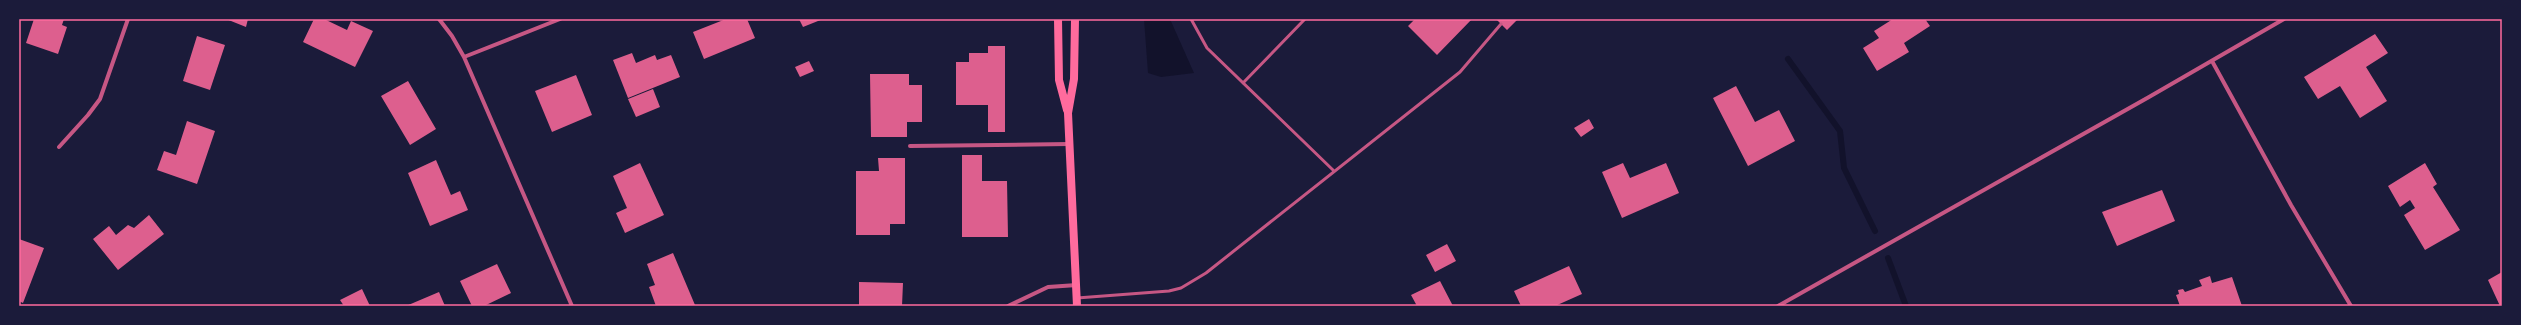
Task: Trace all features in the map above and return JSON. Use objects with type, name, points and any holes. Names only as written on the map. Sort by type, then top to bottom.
[{"type":"main road","points":[[1058,19],[1059,80],[1068,113]]},
{"type":"main road","points":[[1075,19],[1074,79],[1068,113],[1077,302]]},
{"type":"street","points":[[59,147],[88,115],[100,99],[128,19]]},
{"type":"street","points":[[439,19],[452,36],[464,57],[572,306]]},
{"type":"street","points":[[464,57],[560,19]]},
{"type":"street","points":[[1778,306],[2284,19]]},
{"type":"street","points":[[2212,61],[2291,205],[2351,306]]},
{"type":"street","points":[[910,146],[1069,144]]},
{"type":"street","points":[[1008,306],[1048,287],[1077,285]]},
{"type":"lane","points":[[1191,19],[1207,48],[1333,170]]},
{"type":"lane","points":[[1243,83],[1305,19]]},
{"type":"lane","points":[[1077,302],[1169,291],[1181,288],[1206,273],[1333,170],[1460,72],[1501,24]]},
{"type":"shaded area","points":[[1144,19],[1170,19],[1194,73],[1161,77],[1148,73]]},
{"type":"building","points":[[34,19],[64,19],[62,25],[67,27],[58,54],[26,43]]},
{"type":"building","points":[[226,19],[248,19],[246,27]]},
{"type":"building","points":[[314,19],[324,19],[347,30],[351,21],[373,31],[355,67],[303,42]]},
{"type":"building","points":[[726,19],[747,19],[755,38],[704,59],[693,32]]},
{"type":"building","points":[[799,19],[823,19],[803,27]]},
{"type":"building","points":[[1415,19],[1472,19],[1437,55],[1408,26]]},
{"type":"building","points":[[1496,19],[1518,19],[1507,30]]},
{"type":"building","points":[[1893,19],[1925,19],[1930,26],[1904,43],[1909,52],[1877,71],[1863,48],[1879,38],[1874,31]]},
{"type":"building","points":[[2375,34],[2388,53],[2366,67],[2387,101],[2360,118],[2340,86],[2318,99],[2304,77]]},
{"type":"building","points":[[197,36],[225,45],[210,90],[183,81]]},
{"type":"building","points":[[988,46],[1005,46],[1005,132],[988,132],[988,105],[956,105],[956,62],[969,62],[969,53],[988,53]]},
{"type":"building","points":[[632,53],[636,63],[655,55],[657,60],[671,55],[680,77],[628,98],[613,60]]},
{"type":"building","points":[[809,61],[814,71],[800,77],[795,67]]},
{"type":"building","points":[[870,74],[909,74],[909,85],[922,85],[922,122],[907,122],[907,137],[871,137]]},
{"type":"building","points":[[576,75],[592,115],[552,132],[535,91]]},
{"type":"building","points":[[408,81],[436,129],[410,145],[381,96]]},
{"type":"building","points":[[1736,86],[1755,122],[1779,110],[1795,141],[1748,166],[1713,98]]},
{"type":"building","points":[[653,89],[660,107],[636,117],[628,99]]},
{"type":"building","points":[[1589,119],[1594,128],[1581,137],[1574,128]]},
{"type":"building","points":[[187,121],[215,131],[197,184],[157,170],[164,151],[176,155]]},
{"type":"building","points":[[962,155],[982,155],[982,181],[1007,181],[1008,237],[962,237]]},
{"type":"building","points":[[878,158],[905,158],[905,224],[890,224],[890,235],[856,235],[856,171],[879,171]]},
{"type":"building","points":[[436,160],[451,195],[460,191],[468,210],[430,226],[408,173]]},
{"type":"building","points":[[640,163],[664,215],[625,233],[616,213],[627,208],[613,176]]},
{"type":"building","points":[[1623,163],[1630,178],[1666,163],[1679,193],[1622,218],[1602,172]]},
{"type":"building","points":[[2425,163],[2437,184],[2433,187],[2460,230],[2425,250],[2404,215],[2415,208],[2410,200],[2400,207],[2388,186]]},
{"type":"building","points":[[2162,190],[2175,221],[2117,246],[2102,212]]},
{"type":"building","points":[[149,215],[164,234],[118,270],[93,239],[109,226],[116,235],[128,225],[134,228]]},
{"type":"building","points":[[19,239],[44,248],[23,303],[19,301]]},
{"type":"building","points":[[1447,244],[1456,261],[1435,272],[1426,255]]},
{"type":"building","points":[[673,253],[695,305],[693,306],[656,306],[649,287],[655,285],[647,264]]},
{"type":"building","points":[[497,264],[511,293],[484,306],[472,306],[460,281]]},
{"type":"building","points":[[1569,266],[1582,294],[1555,306],[1521,306],[1514,291]]},
{"type":"building","points":[[2502,272],[2502,306],[2500,306],[2488,280]]},
{"type":"building","points":[[2210,276],[2212,283],[2232,277],[2242,306],[2180,306],[2176,295],[2179,294],[2178,290],[2183,289],[2185,292],[2202,286],[2199,280]]},
{"type":"building","points":[[1440,281],[1453,306],[1417,306],[1411,295]]},
{"type":"building","points":[[859,282],[903,283],[902,306],[859,306]]},
{"type":"building","points":[[362,289],[370,306],[344,306],[340,300]]},
{"type":"building","points":[[439,292],[445,306],[406,306]]},
{"type":"waterway","points":[[1788,59],[1840,131],[1844,168],[1875,231]]},
{"type":"waterway","points":[[1888,258],[1906,306]]}]
